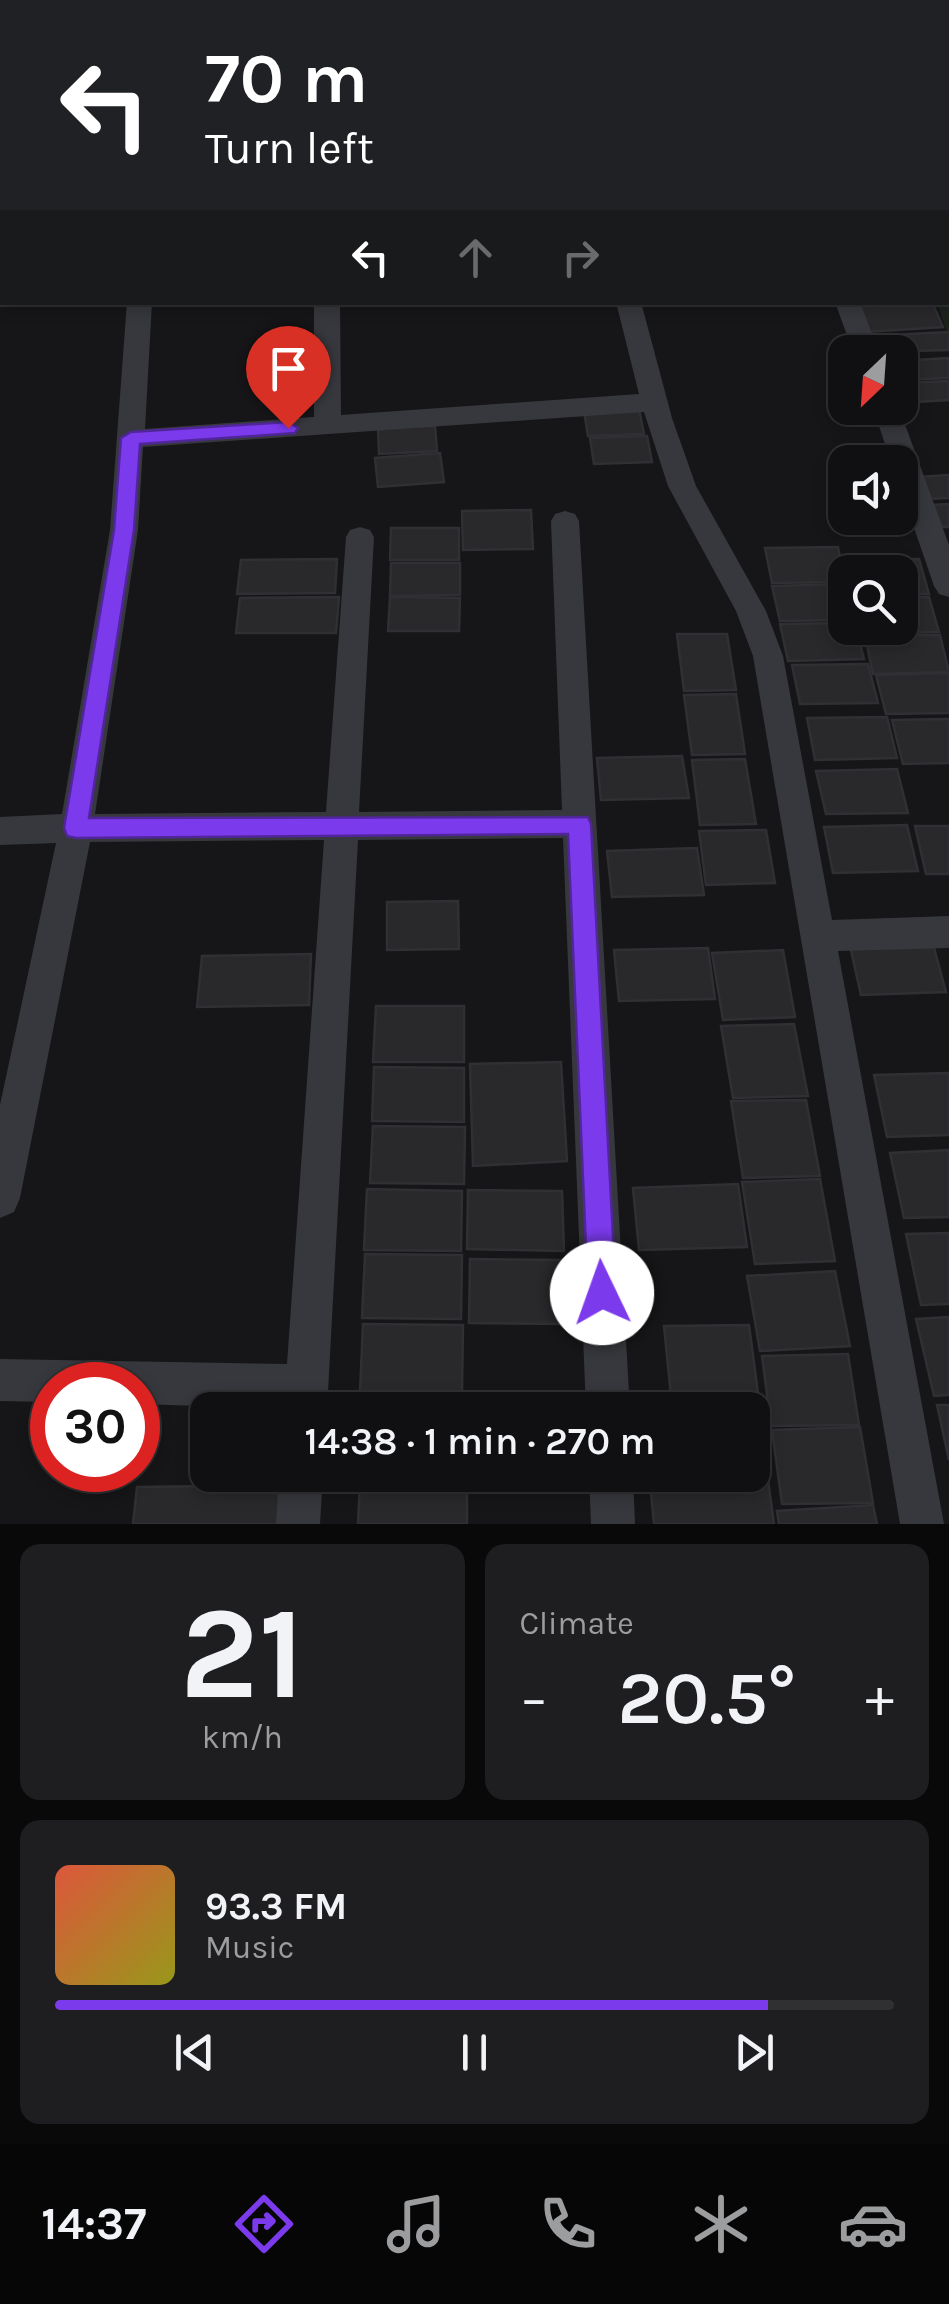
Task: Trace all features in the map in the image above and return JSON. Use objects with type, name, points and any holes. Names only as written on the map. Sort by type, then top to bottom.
[{"type":"street","points":[[0,1198],[76,828],[124,530],[140,305]]},
{"type":"street","points":[[326,305],[328,425]]},
{"type":"street","points":[[629,305],[689,500],[760,624],[922,1524]]},
{"type":"street","points":[[848,305],[860,335]]},
{"type":"street","points":[[131,438],[657,402]]},
{"type":"street","points":[[892,425],[949,586]]},
{"type":"street","points":[[564,521],[607,1392]]},
{"type":"street","points":[[306,1392],[360,537]]},
{"type":"street","points":[[0,831],[579,824]]},
{"type":"street","points":[[816,936],[949,932]]},
{"type":"street","points":[[0,1380],[204,1392]]},
{"type":"street","points":[[298,1524],[300,1492]]},
{"type":"street","points":[[612,1492],[613,1524]]},
{"type":"shaded area","points":[[938,305],[949,305],[949,337]]},
{"type":"building","points":[[933,305],[943,327],[866,332],[855,307]]},
{"type":"building","points":[[949,332],[949,350],[918,351],[918,335],[891,335]]},
{"type":"building","points":[[949,358],[949,378],[918,379],[918,360]]},
{"type":"building","points":[[949,381],[949,400],[918,402],[918,382]]},
{"type":"building","points":[[639,409],[644,434],[588,436],[584,411]]},
{"type":"building","points":[[435,426],[437,451],[379,454],[378,428]]},
{"type":"building","points":[[647,436],[652,462],[594,464],[590,438]]},
{"type":"building","points":[[440,453],[444,482],[378,487],[375,458]]},
{"type":"building","points":[[949,475],[949,498],[928,499],[920,477]]},
{"type":"building","points":[[949,504],[949,527],[942,527],[933,505]]},
{"type":"building","points":[[531,510],[533,549],[463,550],[462,511]]},
{"type":"building","points":[[391,528],[459,528],[459,560],[390,560]]},
{"type":"building","points":[[838,547],[840,555],[828,555],[828,582],[772,583],[765,548]]},
{"type":"building","points":[[337,559],[335,593],[237,594],[241,560]]},
{"type":"building","points":[[919,559],[929,594],[918,594]]},
{"type":"building","points":[[391,563],[460,563],[460,595],[390,596]]},
{"type":"building","points":[[828,584],[828,620],[780,621],[772,586]]},
{"type":"building","points":[[339,597],[336,633],[236,633],[240,598]]},
{"type":"building","points":[[390,597],[460,598],[459,631],[388,631]]},
{"type":"building","points":[[918,597],[929,597],[939,632],[918,633]]},
{"type":"building","points":[[828,623],[828,645],[860,645],[864,659],[788,661],[780,624]]},
{"type":"building","points":[[677,634],[727,634],[736,690],[684,691]]},
{"type":"building","points":[[918,635],[940,635],[949,672],[873,674],[867,645],[918,645]]},
{"type":"building","points":[[868,664],[878,703],[800,704],[792,665]]},
{"type":"building","points":[[949,673],[949,713],[886,714],[876,675]]},
{"type":"building","points":[[736,694],[745,754],[692,755],[684,695]]},
{"type":"building","points":[[887,717],[897,758],[815,760],[807,718]]},
{"type":"building","points":[[949,719],[949,763],[903,764],[892,720]]},
{"type":"building","points":[[682,756],[689,798],[601,800],[597,758]]},
{"type":"building","points":[[745,759],[756,824],[700,825],[692,760]]},
{"type":"building","points":[[897,769],[908,813],[826,814],[816,771]]},
{"type":"building","points":[[907,825],[918,871],[833,873],[824,827]]},
{"type":"building","points":[[915,826],[949,826],[949,874],[926,874]]},
{"type":"building","points":[[766,830],[775,883],[706,885],[699,831]]},
{"type":"building","points":[[697,848],[704,895],[612,897],[607,851]]},
{"type":"building","points":[[458,901],[459,949],[387,950],[387,902]]},
{"type":"building","points":[[933,944],[946,992],[861,995],[850,946]]},
{"type":"building","points":[[708,948],[715,999],[619,1001],[614,950]]},
{"type":"building","points":[[783,950],[795,1017],[723,1020],[712,953]]},
{"type":"building","points":[[311,954],[309,1005],[197,1007],[202,956]]},
{"type":"building","points":[[376,1006],[464,1006],[464,1062],[373,1062]]},
{"type":"building","points":[[794,1024],[808,1096],[733,1098],[721,1026]]},
{"type":"building","points":[[561,1062],[567,1161],[473,1166],[470,1064]]},
{"type":"building","points":[[374,1067],[464,1068],[464,1122],[372,1121]]},
{"type":"building","points":[[949,1073],[949,1135],[887,1137],[874,1075]]},
{"type":"building","points":[[806,1100],[820,1176],[743,1178],[731,1101]]},
{"type":"building","points":[[373,1126],[465,1127],[464,1184],[370,1183]]},
{"type":"building","points":[[949,1150],[949,1217],[904,1218],[890,1153]]},
{"type":"building","points":[[820,1179],[835,1261],[755,1264],[742,1182]]},
{"type":"building","points":[[738,1184],[747,1247],[639,1250],[633,1188]]},
{"type":"building","points":[[367,1189],[462,1191],[461,1251],[364,1250]]},
{"type":"building","points":[[468,1190],[562,1191],[564,1251],[467,1249]]},
{"type":"building","points":[[949,1233],[949,1304],[921,1305],[906,1234]]},
{"type":"building","points":[[365,1254],[462,1255],[461,1319],[362,1318]]},
{"type":"building","points":[[470,1259],[567,1260],[569,1324],[469,1323]]},
{"type":"building","points":[[835,1271],[850,1346],[760,1351],[747,1276]]},
{"type":"building","points":[[949,1317],[949,1395],[934,1396],[916,1319]]},
{"type":"building","points":[[363,1324],[463,1325],[462,1392],[360,1392]]},
{"type":"building","points":[[749,1325],[758,1392],[671,1392],[664,1326]]},
{"type":"building","points":[[848,1354],[859,1425],[771,1426],[770,1392],[767,1392],[762,1356]]},
{"type":"building","points":[[937,1405],[949,1405],[949,1460]]},
{"type":"building","points":[[860,1427],[873,1503],[782,1504],[772,1430]]},
{"type":"building","points":[[190,1486],[190,1492],[283,1492],[281,1524],[133,1524],[136,1492],[160,1492],[160,1487]]},
{"type":"building","points":[[360,1492],[467,1492],[467,1524],[358,1524]]},
{"type":"building","points":[[651,1492],[770,1492],[774,1524],[654,1524]]},
{"type":"building","points":[[873,1505],[877,1524],[779,1524],[777,1511]]},
{"type":"route","points":[[288,428],[131,438],[124,530],[76,828],[579,824],[602,1293]]}]
